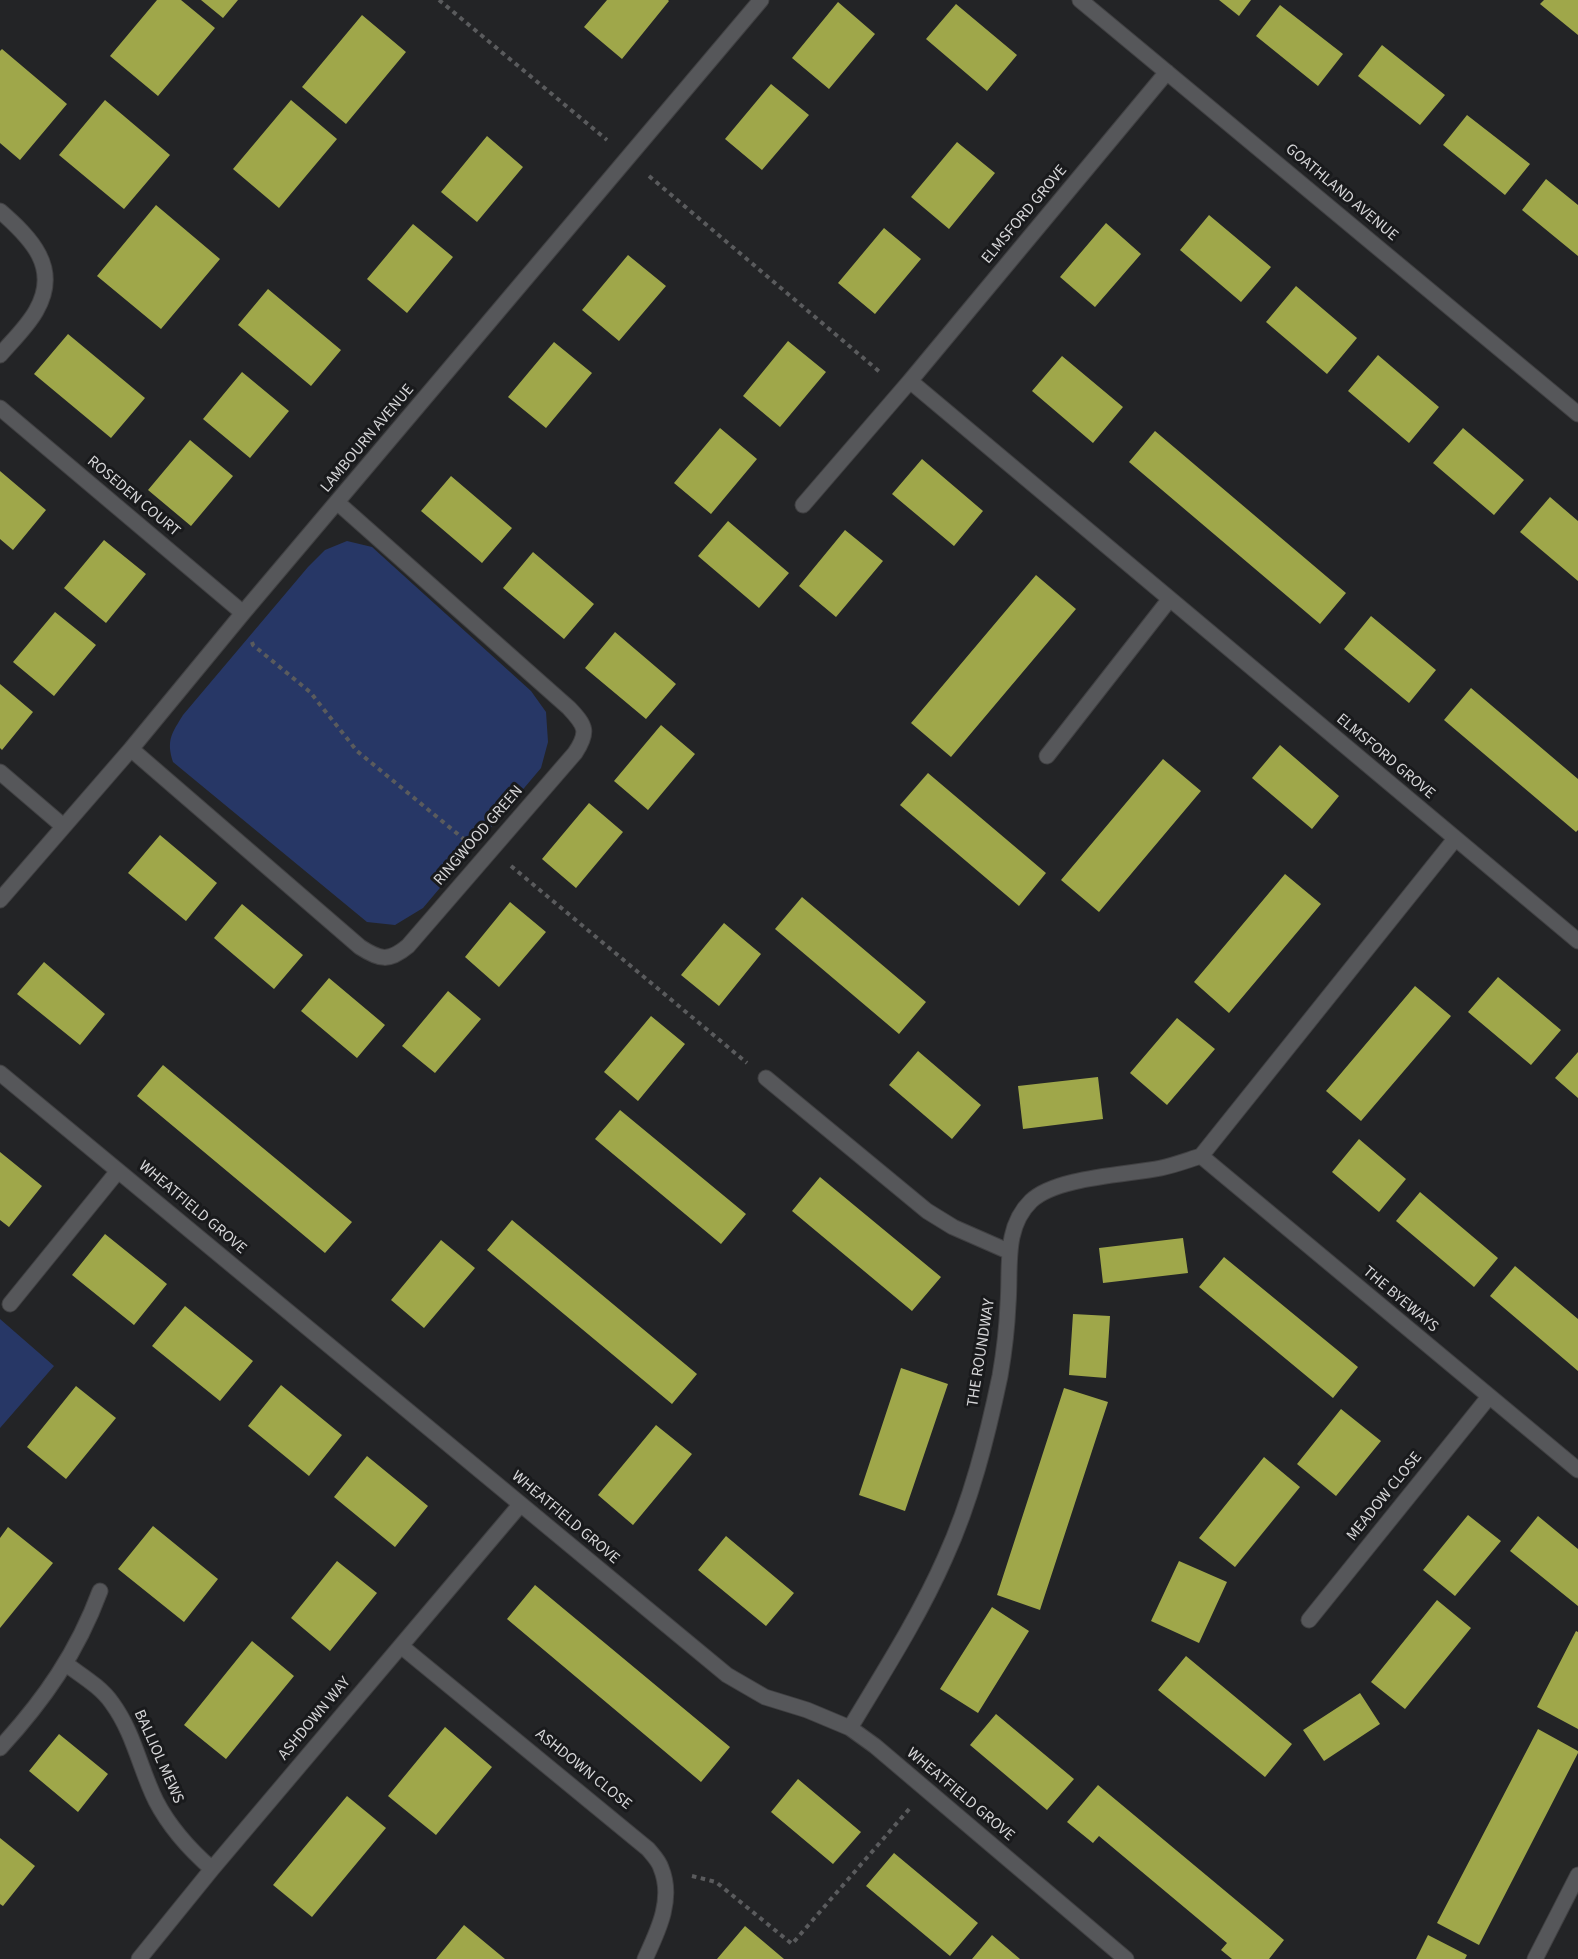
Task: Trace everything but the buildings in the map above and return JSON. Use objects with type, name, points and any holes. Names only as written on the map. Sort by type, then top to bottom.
[{"type":"street","name":"LAMBOURN AVENUE","points":[[0,900],[761,0]]},
{"type":"street","name":"GOATHLAND AVENUE","points":[[1080,0],[1578,414]]},
{"type":"street","name":"ELMSFORD GROVE","points":[[803,505],[910,381],[1167,72]]},
{"type":"street","points":[[0,211],[33,242],[42,260],[45,276],[43,296],[35,313],[0,355]]},
{"type":"street","name":"ELMSFORD GROVE","points":[[910,381],[1578,941]]},
{"type":"street","name":"ROSEDEN COURT","points":[[0,408],[243,613]]},
{"type":"street","name":"RINGWOOD GREEN","points":[[130,749],[360,947],[374,956],[387,958],[398,955],[408,946],[575,753],[582,742],[585,730],[580,720],[569,708],[338,503]]},
{"type":"street","points":[[1047,756],[1169,600]]},
{"type":"street","points":[[0,772],[63,826]]},
{"type":"street","points":[[766,1078],[927,1211],[953,1227],[1010,1252],[1014,1227],[1022,1212],[1032,1200],[1044,1192],[1061,1185],[1163,1168],[1201,1156],[1455,839]]},
{"type":"street","name":"WHEATFIELD GROVE","points":[[0,1073],[727,1675],[765,1697],[807,1710],[850,1728],[875,1746],[1126,1959]]},
{"type":"street","name":"THE BYEWAYS","points":[[1201,1156],[1488,1398],[1578,1470]]},
{"type":"street","points":[[10,1304],[118,1170]]},
{"type":"street","name":"THE ROUNDWAY","points":[[850,1728],[895,1655],[945,1559],[966,1506],[984,1444],[1000,1374],[1009,1303],[1010,1252]]},
{"type":"street","name":"MEADOW CLOSE","points":[[1309,1620],[1488,1398]]},
{"type":"street","name":"ASHDOWN WAY","points":[[139,1959],[212,1869],[520,1505]]},
{"type":"street","points":[[0,1748],[38,1704],[66,1664],[90,1618],[100,1591]]},
{"type":"street","name":"ASHDOWN CLOSE","points":[[401,1646],[648,1849],[661,1867],[667,1889],[664,1913],[645,1959]]},
{"type":"street","name":"BALLIOL MEWS","points":[[66,1664],[98,1688],[111,1702],[132,1739],[156,1800],[166,1817],[181,1838],[212,1869]]},
{"type":"street","points":[[1535,1959],[1578,1875]]},
{"type":"path","points":[[439,0],[882,375],[910,381]]},
{"type":"path","points":[[661,1867],[716,1882],[792,1944],[926,1790]]},
{"type":"shaded area","points":[[347,541],[372,547],[531,691],[546,712],[548,742],[541,768],[423,908],[395,925],[367,922],[173,762],[170,748],[173,732],[183,715],[308,567],[325,550]]},
{"type":"shaded area","points":[[0,1319],[54,1366],[0,1428]]}]
